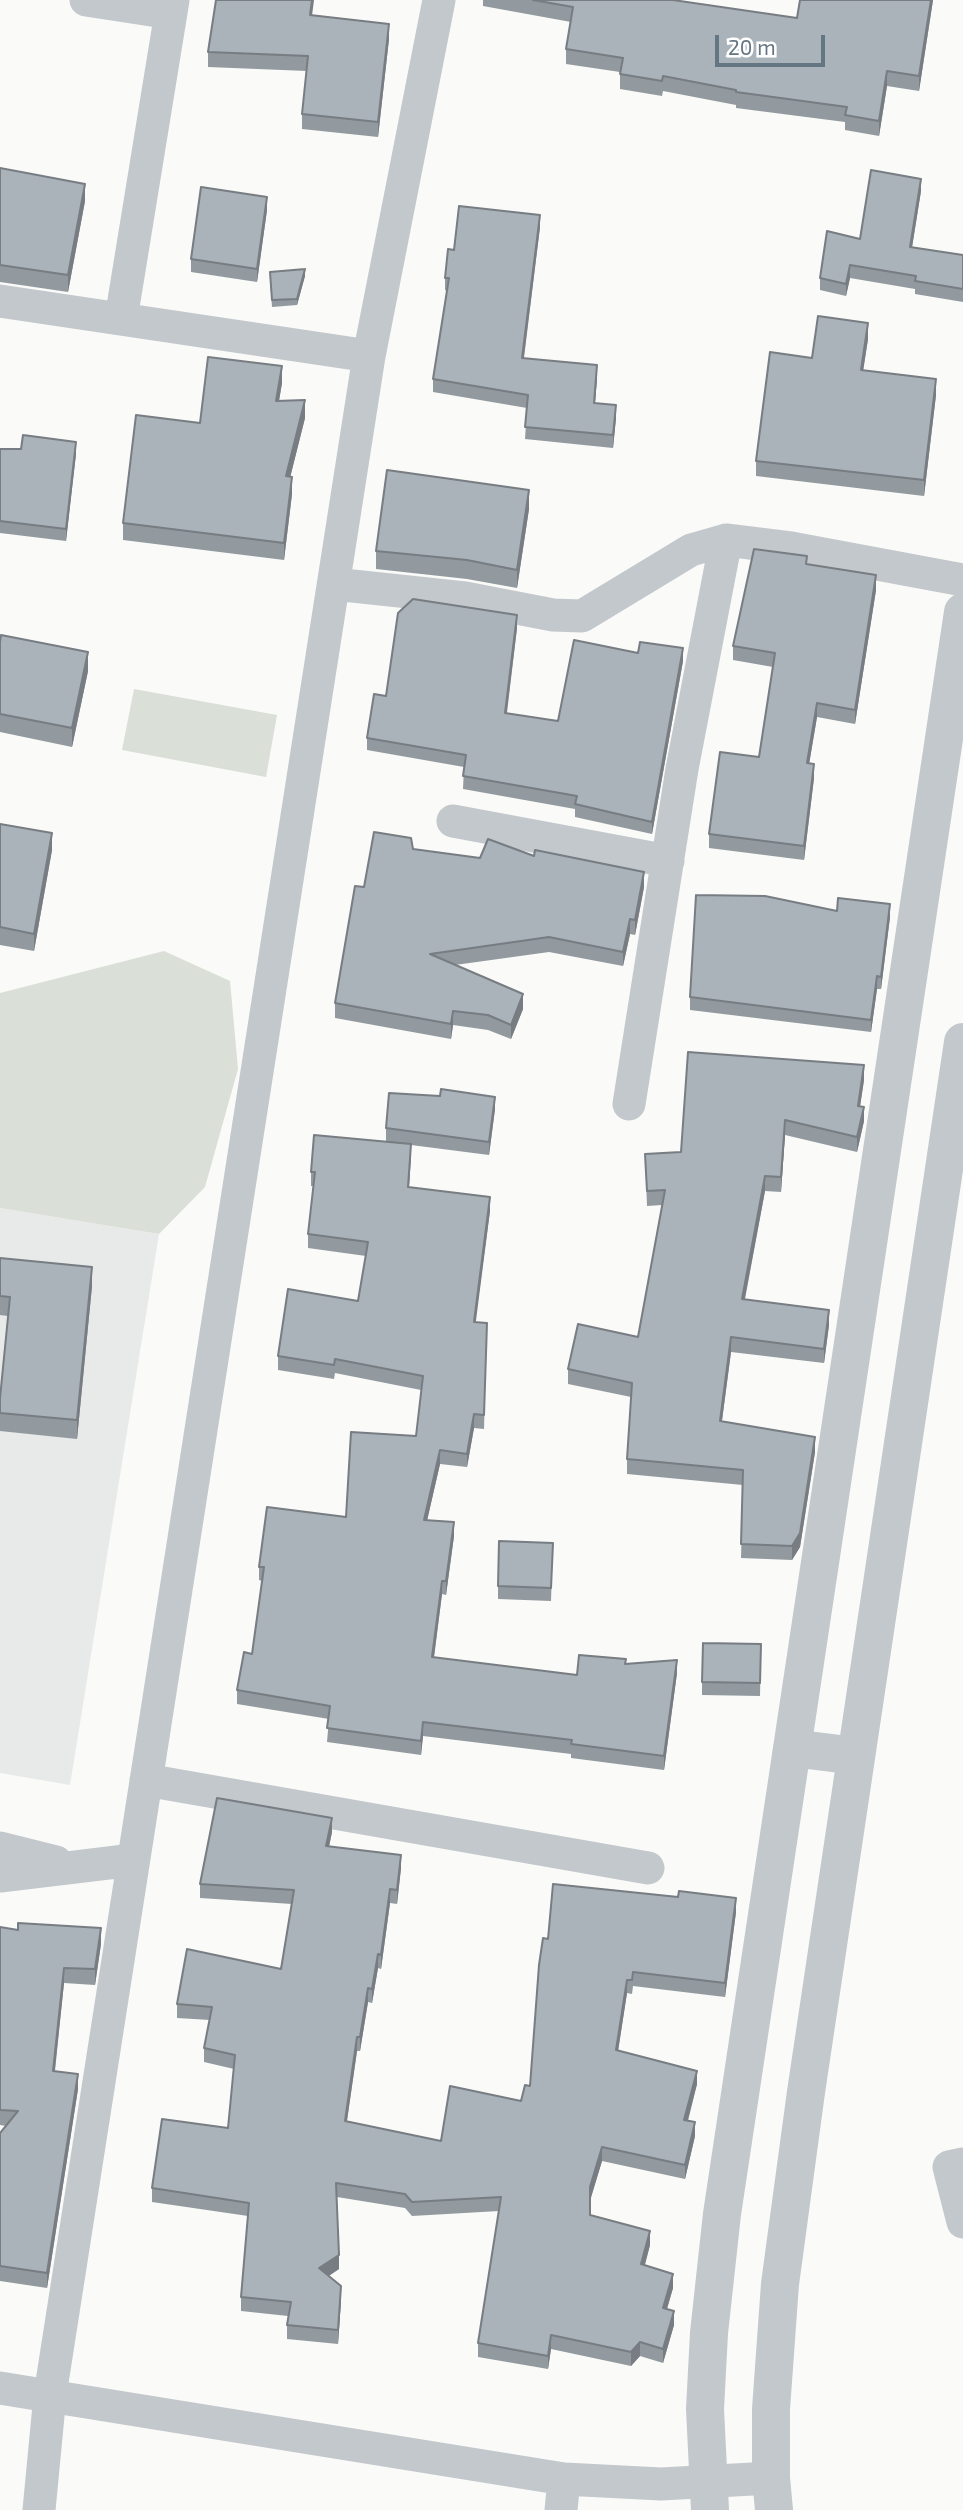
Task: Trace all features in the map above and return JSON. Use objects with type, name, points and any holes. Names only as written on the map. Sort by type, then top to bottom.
[{"type":"street","points":[[86,0],[172,6],[121,319]]},
{"type":"street","points":[[39,2510],[50,2395],[369,356],[439,0]]},
{"type":"street","points":[[0,301],[369,356]]},
{"type":"street","points":[[334,584],[465,598],[553,615],[582,616],[597,610],[691,550],[726,540],[791,548],[963,580]]},
{"type":"street","points":[[629,1104],[682,769],[726,540]]},
{"type":"street","points":[[709,2496],[705,2409],[709,2333],[722,2214],[963,612]]},
{"type":"street","points":[[453,821],[668,861]]},
{"type":"street","points":[[0,2388],[50,2395],[562,2495],[611,2483],[709,2496],[772,2494],[773,2351],[780,2284],[963,1042]]},
{"type":"street","points":[[792,1748],[856,1756]]},
{"type":"street","points":[[146,1780],[648,1868]]},
{"type":"street","points":[[0,1848],[78,1867]]},
{"type":"street","points":[[0,1876],[133,1860]]},
{"type":"street","points":[[963,2164],[949,2167],[963,2222]]},
{"type":"shaded area","points":[[134,689],[277,715],[266,777],[122,750]]},
{"type":"shaded area","points":[[164,951],[230,981],[238,1069],[205,1187],[159,1234],[0,1208],[0,993]]},
{"type":"shaded area","points":[[0,1208],[159,1234],[70,1785],[0,1773]]},
{"type":"building","points":[[216,0],[312,0],[310,15],[389,24],[378,122],[302,114],[308,56],[208,52]]},
{"type":"building","points":[[533,0],[673,0],[797,18],[800,0],[931,0],[919,76],[887,71],[879,121],[845,115],[847,107],[736,92],[663,76],[662,81],[620,74],[623,58],[566,49],[573,7]]},
{"type":"building","points":[[0,168],[85,184],[68,275],[0,265]]},
{"type":"building","points":[[871,170],[921,179],[910,247],[963,255],[963,289],[915,281],[916,276],[850,265],[846,284],[820,278],[827,231],[860,239]]},
{"type":"building","points":[[201,187],[267,197],[257,269],[191,259]]},
{"type":"building","points":[[459,206],[540,215],[522,358],[597,365],[594,403],[616,405],[613,435],[525,427],[528,395],[433,379],[449,278],[445,278],[448,249],[454,250]]},
{"type":"building","points":[[305,269],[297,299],[272,300],[270,272]]},
{"type":"building","points":[[818,316],[868,323],[861,370],[936,379],[924,480],[756,461],[770,352],[812,358]]},
{"type":"building","points":[[208,357],[282,366],[276,401],[305,400],[286,476],[292,477],[284,543],[123,523],[136,415],[200,423]]},
{"type":"building","points":[[23,435],[76,442],[66,529],[0,521],[0,449],[21,449]]},
{"type":"building","points":[[387,470],[529,490],[517,570],[467,560],[376,551]]},
{"type":"building","points":[[754,549],[807,556],[806,564],[876,575],[855,710],[817,703],[807,763],[814,764],[804,846],[709,834],[720,752],[759,757],[775,653],[733,646]]},
{"type":"building","points":[[413,599],[517,615],[505,713],[558,721],[574,640],[638,653],[640,642],[683,648],[652,822],[575,804],[577,796],[463,776],[466,755],[367,738],[374,694],[386,696],[398,613]]},
{"type":"building","points":[[1,635],[88,652],[72,728],[0,714]]},
{"type":"building","points":[[0,824],[52,833],[34,934],[0,927]]},
{"type":"building","points":[[374,832],[411,838],[413,849],[480,858],[488,839],[534,856],[535,850],[644,872],[635,920],[630,919],[623,952],[549,937],[430,954],[523,994],[511,1025],[488,1015],[453,1011],[451,1024],[335,1003],[355,886],[364,887]]},
{"type":"building","points":[[696,895],[765,896],[837,911],[838,898],[890,904],[881,977],[877,976],[871,1020],[690,997]]},
{"type":"building","points":[[688,1052],[864,1065],[858,1106],[864,1107],[857,1137],[785,1120],[781,1177],[765,1176],[742,1299],[829,1310],[824,1349],[731,1337],[720,1421],[815,1437],[800,1533],[792,1546],[741,1544],[743,1470],[627,1459],[632,1383],[568,1369],[578,1324],[638,1337],[665,1190],[647,1191],[645,1154],[681,1152]]},
{"type":"building","points":[[441,1089],[495,1097],[489,1142],[386,1128],[389,1093],[440,1096]]},
{"type":"building","points":[[314,1135],[411,1144],[408,1187],[490,1197],[474,1322],[487,1323],[484,1415],[474,1414],[467,1454],[440,1450],[424,1520],[454,1522],[446,1581],[442,1581],[432,1657],[577,1675],[579,1655],[626,1659],[625,1664],[677,1660],[664,1756],[571,1744],[572,1740],[423,1722],[421,1741],[327,1728],[330,1706],[237,1690],[244,1652],[252,1654],[264,1567],[259,1567],[267,1507],[346,1517],[351,1432],[416,1436],[423,1376],[335,1359],[334,1365],[278,1356],[288,1289],[358,1301],[368,1242],[308,1234],[315,1172],[311,1172]]},
{"type":"building","points":[[0,1258],[92,1267],[77,1420],[0,1413],[10,1297],[0,1296]]},
{"type":"building","points":[[499,1541],[553,1543],[551,1588],[498,1586]]},
{"type":"building","points":[[703,1643],[761,1644],[760,1683],[702,1682]]},
{"type":"building","points":[[217,1798],[332,1818],[326,1846],[401,1855],[397,1890],[390,1889],[381,1955],[378,1954],[372,1989],[368,1988],[360,2037],[357,2037],[345,2121],[441,2141],[450,2086],[521,2101],[525,2085],[530,2086],[539,1965],[543,1938],[548,1939],[553,1884],[678,1897],[679,1891],[736,1898],[725,1983],[633,1972],[632,1980],[627,1980],[616,2050],[697,2071],[684,2120],[695,2122],[685,2165],[602,2147],[590,2187],[590,2215],[650,2231],[641,2264],[673,2274],[663,2308],[674,2311],[663,2349],[640,2342],[631,2352],[551,2335],[548,2356],[478,2343],[501,2197],[412,2202],[405,2194],[336,2183],[339,2255],[319,2268],[341,2286],[338,2330],[287,2325],[291,2302],[241,2297],[249,2203],[152,2188],[162,2119],[228,2128],[235,2055],[204,2048],[212,2007],[177,2004],[187,1949],[281,1969],[294,1890],[200,1884]]},
{"type":"building","points":[[18,1923],[101,1928],[95,1969],[64,1968],[53,2071],[78,2074],[47,2273],[0,2266],[0,2133],[18,2111],[0,2110],[0,1927],[18,1930]]}]
